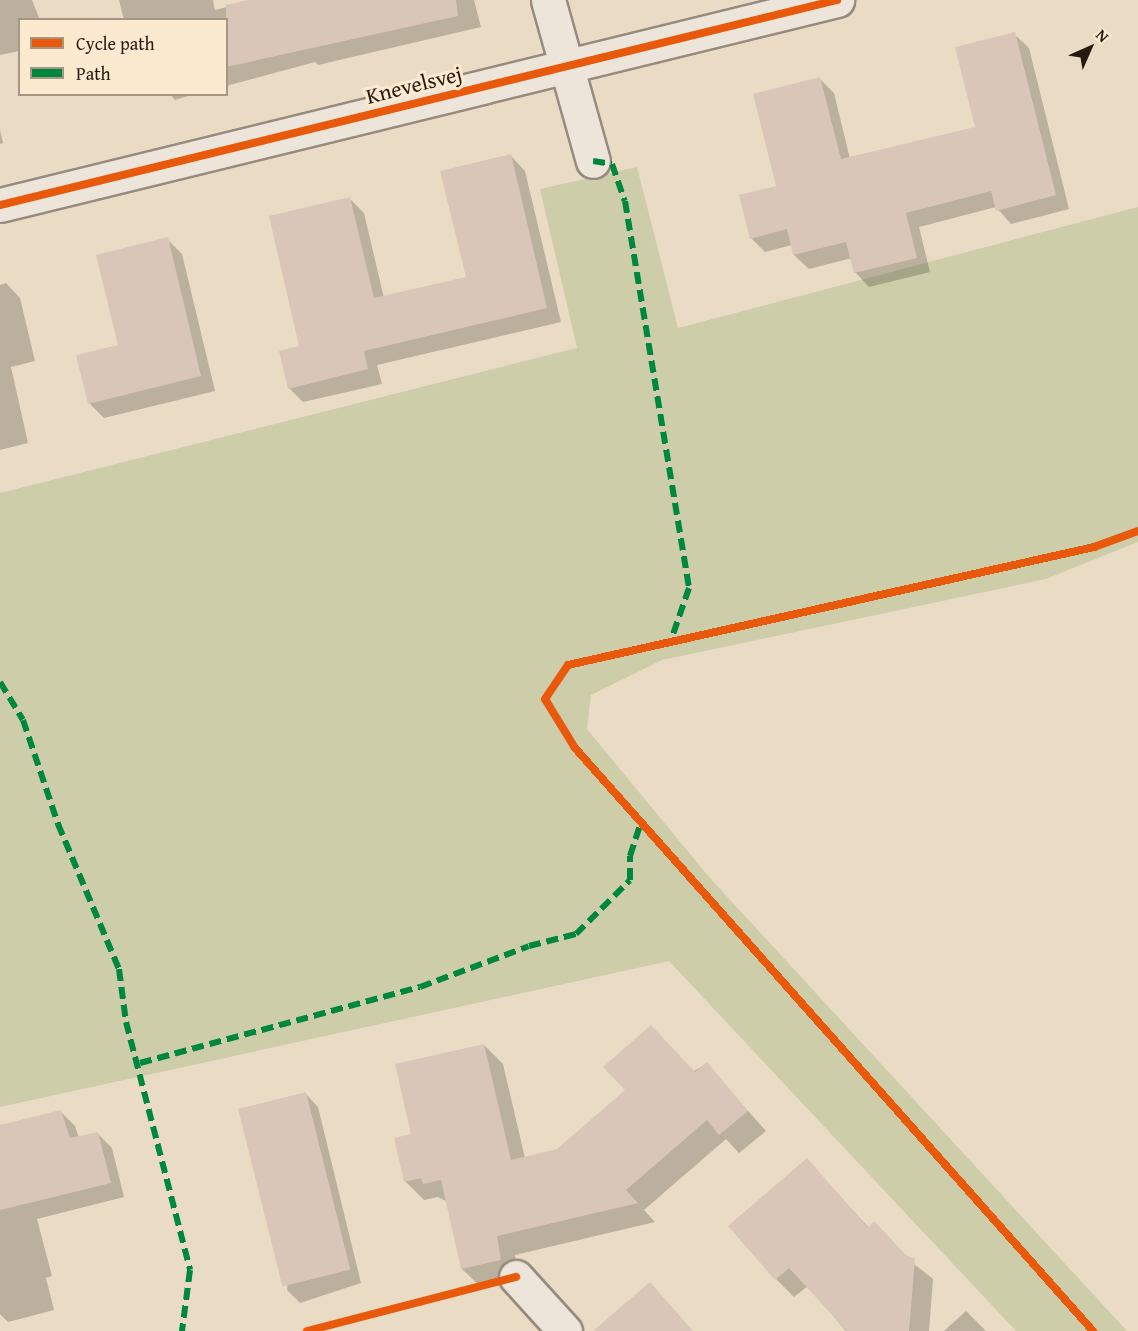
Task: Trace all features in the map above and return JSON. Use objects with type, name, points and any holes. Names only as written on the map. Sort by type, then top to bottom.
[{"type":"street","points":[[548,0],[593,161]]},
{"type":"street","name":"Knevelsvej","points":[[0,205],[837,0]]},
{"type":"street","points":[[516,1277],[565,1331]]},
{"type":"green space","points":[[637,167],[678,328],[1138,207],[1138,542],[1046,579],[662,660],[591,695],[587,729],[709,877],[1127,1331],[1016,1331],[669,961],[0,1107],[0,493],[577,348],[540,189]]},
{"type":"building","points":[[248,0],[456,0],[458,16],[228,67],[226,5]]},
{"type":"building","points":[[1015,32],[1056,195],[996,211],[991,191],[906,213],[917,258],[854,273],[846,242],[793,255],[787,229],[750,239],[739,195],[776,186],[753,94],[820,77],[841,159],[975,127],[955,47]]},
{"type":"building","points":[[511,154],[547,308],[364,351],[368,369],[288,389],[279,351],[299,346],[269,216],[350,197],[374,298],[466,277],[440,171]]},
{"type":"building","points":[[168,237],[201,376],[88,404],[76,355],[118,345],[96,255]]},
{"type":"building","points":[[651,1025],[695,1072],[707,1062],[748,1111],[719,1135],[707,1120],[626,1190],[638,1203],[497,1236],[501,1260],[461,1269],[441,1180],[423,1184],[421,1178],[404,1182],[394,1138],[411,1134],[395,1064],[484,1044],[511,1160],[557,1149],[625,1090],[603,1067]]},
{"type":"building","points":[[306,1092],[350,1270],[282,1286],[238,1109]]},
{"type":"building","points":[[61,1110],[70,1138],[98,1132],[111,1183],[0,1210],[0,1125]]},
{"type":"building","points":[[807,1158],[868,1228],[874,1221],[906,1255],[915,1259],[909,1331],[847,1331],[789,1268],[775,1280],[728,1226]]},
{"type":"building","points":[[650,1282],[693,1331],[593,1331]]},
{"type":"marked path","points":[[593,161],[612,164],[625,201],[689,588],[671,640]]},
{"type":"marked path","points":[[0,682],[23,720],[58,824],[119,969],[126,1022],[190,1270],[182,1331]]},
{"type":"marked path","points":[[140,1063],[420,987],[529,946],[576,934],[630,880],[630,856],[641,822]]},
{"type":"cycle path","points":[[0,205],[837,0]]},
{"type":"cycle path","points":[[1093,1331],[575,748],[545,699],[568,665],[1094,547],[1138,531]]},
{"type":"cycle path","points":[[307,1331],[516,1277]]}]
